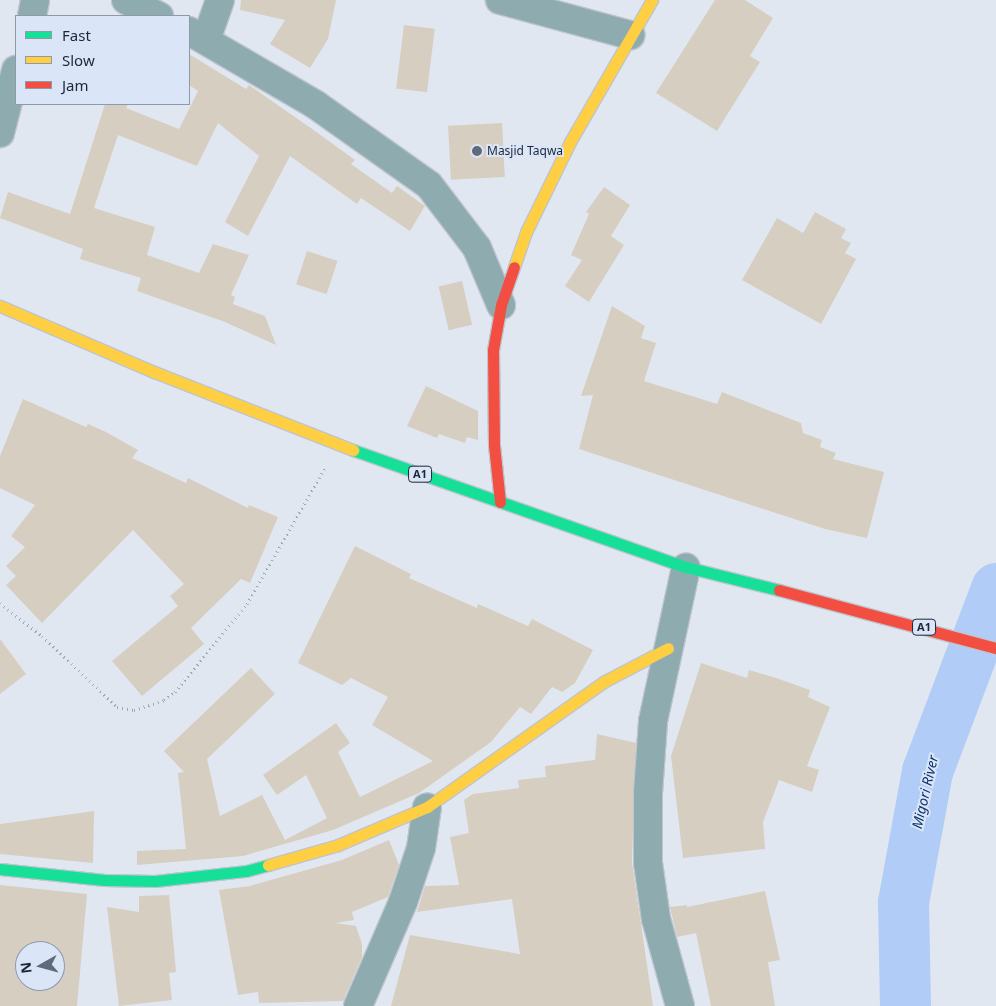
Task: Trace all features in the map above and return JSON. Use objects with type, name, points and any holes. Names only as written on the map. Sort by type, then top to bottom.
[{"type":"main road","points":[[500,502],[494,445],[493,350],[501,305],[526,232],[570,142],[630,35],[652,0]]},
{"type":"main road","name":"A1","points":[[0,306],[154,372],[339,445],[686,567],[851,607],[996,648]]},
{"type":"main road","points":[[0,869],[112,880],[164,880],[246,871],[338,845],[428,806],[605,681],[668,648]]},
{"type":"street","points":[[32,15],[35,0]]},
{"type":"street","points":[[126,0],[157,15]]},
{"type":"street","points":[[220,0],[198,35],[316,105],[429,185],[477,248],[501,305]]},
{"type":"street","points":[[500,0],[630,35]]},
{"type":"street","points":[[0,133],[15,74]]},
{"type":"street","points":[[680,1006],[656,919],[648,863],[648,793],[653,721],[686,567]]},
{"type":"street","points":[[358,1006],[403,902],[421,848],[428,806]]},
{"type":"path","points":[[0,603],[42,636],[117,707],[134,710],[164,700],[176,692],[247,604],[339,445]]},
{"type":"building","points":[[241,0],[336,0],[328,39],[310,68],[270,44],[285,20],[240,10]]},
{"type":"building","points":[[715,0],[745,0],[773,18],[750,56],[760,62],[717,131],[656,93]]},
{"type":"building","points":[[404,25],[435,29],[427,92],[396,89]]},
{"type":"building","points":[[190,55],[246,89],[249,85],[355,160],[351,164],[392,193],[397,186],[425,206],[410,231],[361,198],[357,204],[290,156],[248,236],[225,222],[259,156],[218,123],[197,166],[118,135],[94,208],[155,227],[147,255],[199,273],[213,244],[249,255],[231,295],[235,297],[233,304],[265,316],[276,345],[225,322],[137,291],[141,278],[80,259],[83,249],[0,218],[8,192],[70,214],[105,105],[128,105],[126,108],[179,129],[198,91],[190,86]]},
{"type":"building","name":"Masjid Taqwa","points":[[502,123],[505,177],[451,180],[448,126]]},
{"type":"building","points":[[604,187],[630,205],[611,236],[624,245],[589,302],[565,286],[582,260],[571,255],[589,214],[586,212]]},
{"type":"building","points":[[815,212],[846,229],[841,238],[851,243],[845,253],[856,259],[821,324],[742,280],[777,218],[803,233]]},
{"type":"building","points":[[307,251],[337,261],[327,294],[296,284]]},
{"type":"building","points":[[462,281],[472,325],[449,330],[439,286]]},
{"type":"building","points":[[612,306],[645,326],[641,338],[656,343],[644,381],[717,404],[722,392],[801,423],[803,433],[822,440],[820,447],[836,453],[833,459],[884,472],[867,538],[825,529],[579,449],[593,395],[581,396]]},
{"type":"building","points":[[426,386],[478,411],[478,440],[467,437],[465,443],[439,434],[437,438],[407,426]]},
{"type":"building","points":[[23,399],[86,427],[88,424],[106,432],[138,450],[132,458],[186,483],[188,478],[248,508],[249,505],[278,517],[250,583],[241,579],[191,628],[204,644],[142,696],[112,661],[178,606],[170,596],[184,584],[133,530],[42,623],[6,585],[16,576],[6,566],[25,547],[11,536],[35,505],[0,488],[0,456]]},
{"type":"building","points":[[355,546],[411,574],[409,578],[477,608],[478,604],[528,626],[532,619],[593,650],[575,683],[562,692],[552,687],[531,714],[520,707],[491,742],[419,793],[333,830],[243,856],[137,865],[137,851],[186,849],[178,773],[184,772],[164,751],[251,668],[275,694],[207,759],[220,816],[262,795],[285,840],[327,818],[306,775],[277,795],[263,775],[336,723],[350,743],[338,752],[360,797],[433,761],[372,725],[388,697],[351,678],[342,685],[298,663]]},
{"type":"building","points":[[0,639],[26,674],[0,694]]},
{"type":"building","points":[[701,663],[747,678],[749,670],[776,678],[810,690],[808,697],[830,707],[807,766],[819,770],[812,792],[779,780],[763,822],[765,849],[683,858],[671,756]]},
{"type":"building","points":[[597,734],[636,743],[632,863],[653,1006],[391,1006],[410,935],[520,954],[512,899],[417,912],[425,886],[459,885],[450,837],[469,833],[464,800],[473,794],[519,788],[518,780],[546,777],[545,766],[595,760]]},
{"type":"building","points":[[94,811],[93,863],[0,854],[0,824]]},
{"type":"building","points":[[389,840],[399,865],[388,897],[352,912],[354,920],[336,923],[356,926],[362,944],[362,957],[343,1001],[259,1003],[258,992],[238,995],[219,890],[250,886],[342,860]]},
{"type":"building","points":[[0,885],[87,894],[77,1006],[0,1006]]},
{"type":"building","points":[[765,891],[780,960],[768,962],[775,1006],[711,1006],[696,933],[677,937],[670,907],[687,905],[687,907]]},
{"type":"building","points":[[169,895],[176,972],[169,973],[172,1000],[119,1006],[107,907],[139,912],[139,896]]},
{"type":"waterway","name":"Migori River","points":[[905,1006],[903,902],[927,771],[996,588]]},
{"type":"traffic: fast","points":[[353,450],[686,567],[779,590]]},
{"type":"traffic: fast","points":[[0,869],[104,880],[155,881],[246,871],[268,865]]},
{"type":"traffic: slow","points":[[514,267],[526,232],[570,142],[652,0]]},
{"type":"traffic: slow","points":[[0,306],[154,372],[353,450]]},
{"type":"traffic: slow","points":[[268,865],[338,845],[427,807],[605,681],[668,648]]},
{"type":"traffic: jam","points":[[500,502],[494,445],[493,350],[501,305],[514,267]]},
{"type":"traffic: jam","points":[[779,590],[996,648]]},
{"type":"place","name":"Masjid Taqwa","points":[[477,151]]}]
